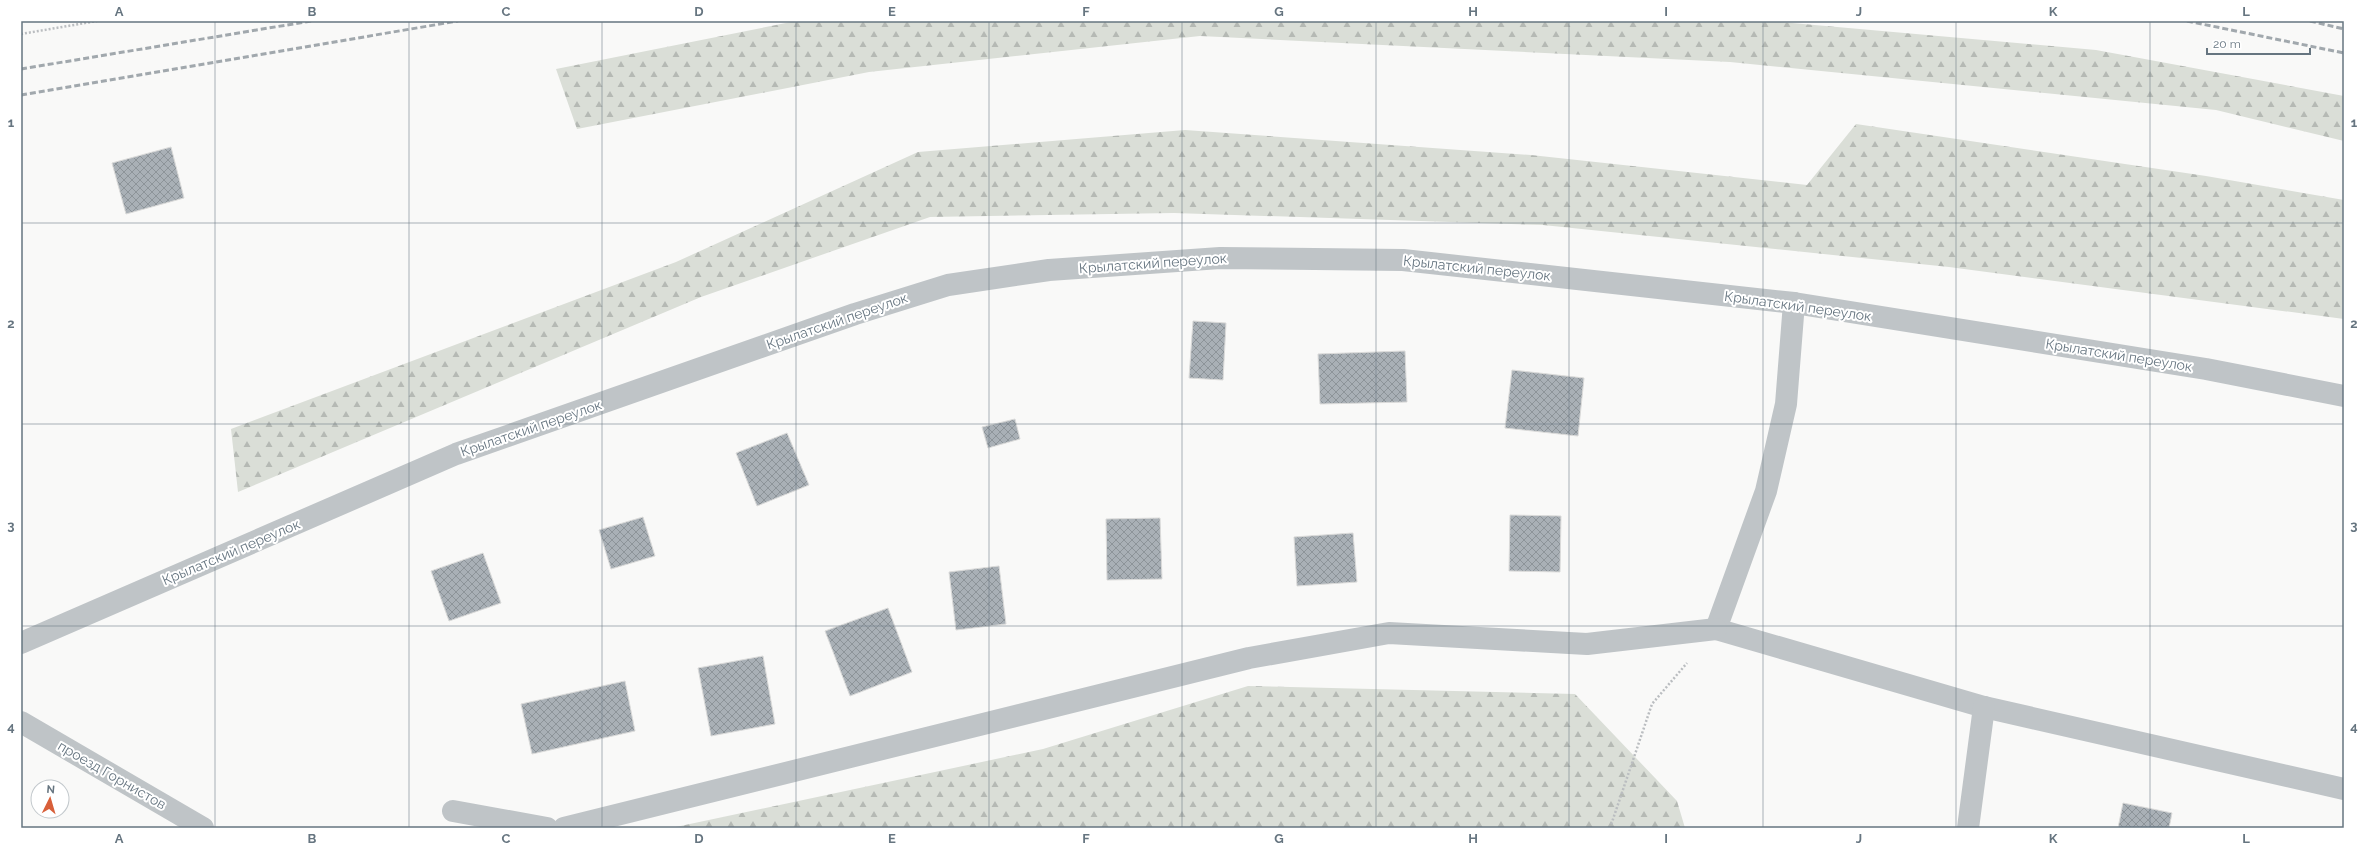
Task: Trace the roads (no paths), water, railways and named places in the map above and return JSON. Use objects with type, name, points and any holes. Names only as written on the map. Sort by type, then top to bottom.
[{"type":"street","name":"Крылатский переулок","points":[[21,643],[456,454],[855,314],[948,285],[1049,270],[1220,258],[1403,260],[1794,303],[2206,369],[2344,396]]},
{"type":"street","points":[[1716,628],[1766,491],[1786,404],[1794,303]]},
{"type":"street","points":[[564,828],[1249,658],[1389,633],[1587,644],[1716,628],[1984,707],[2344,789]]},
{"type":"street","points":[[1968,828],[1984,707]]},
{"type":"street","name":"проезд Горнистов","points":[[21,722],[203,828]]},
{"type":"street","points":[[453,811],[547,828]]},
{"type":"railway","points":[[21,69],[311,21]]},
{"type":"railway","points":[[21,95],[458,21]]},
{"type":"railway","points":[[2187,21],[2344,53]]},
{"type":"railway","points":[[2310,21],[2344,29]]}]
